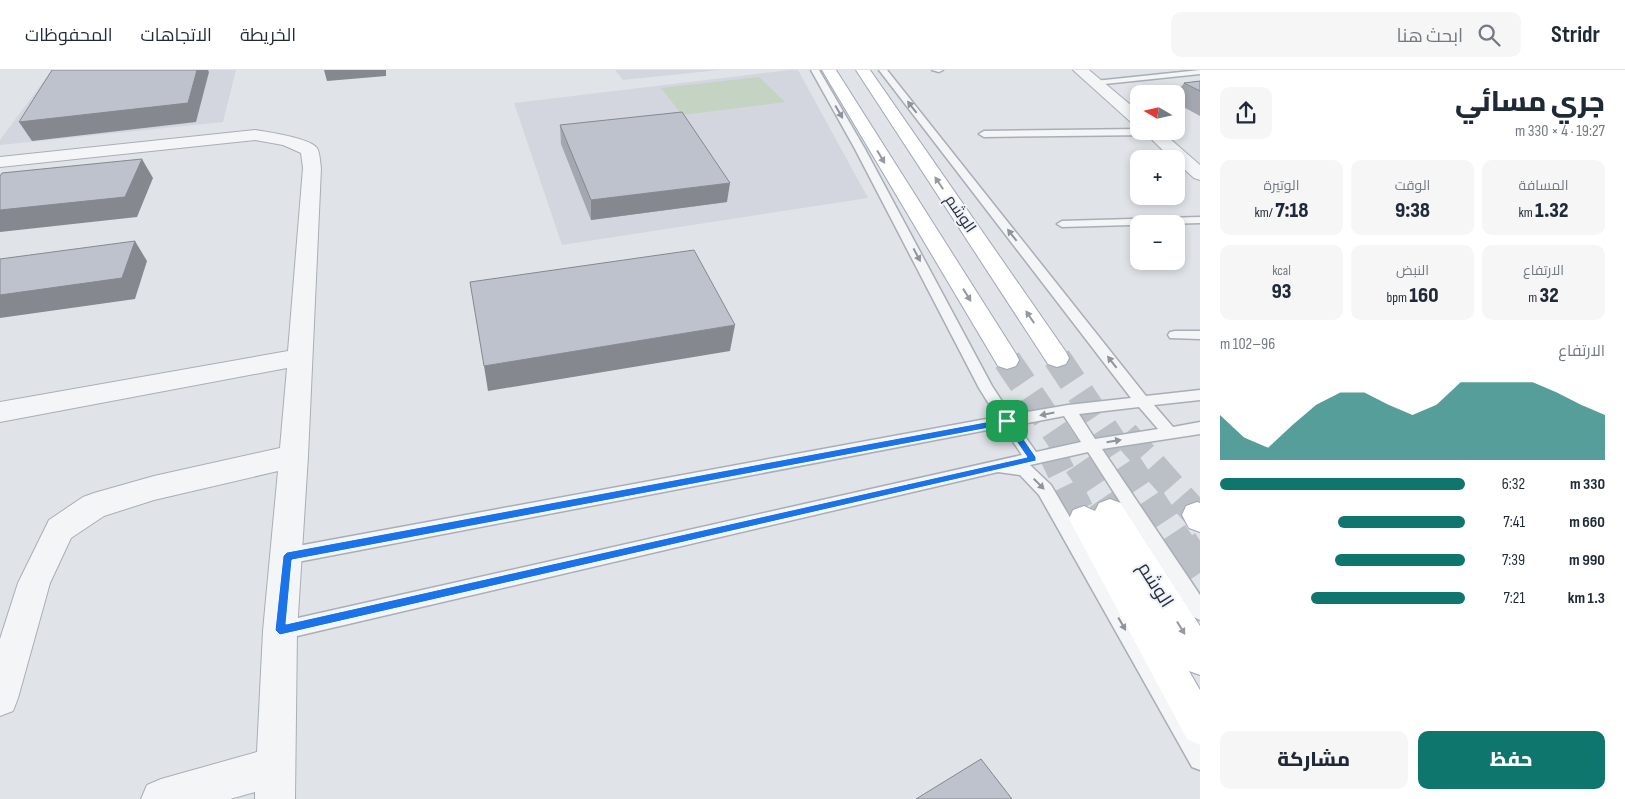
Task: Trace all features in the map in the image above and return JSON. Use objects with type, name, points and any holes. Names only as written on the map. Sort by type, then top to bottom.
[{"type":"main road","name":"الوشم","points":[[829,70],[1007,360]]},
{"type":"main road","name":"الوشم","points":[[863,70],[1057,358]]},
{"type":"main road","name":"الوشم","points":[[1200,658],[1097,516],[1200,726]]},
{"type":"street","points":[[1080,70],[1130,113]]},
{"type":"street","points":[[0,162],[255,135],[287,141],[309,150],[312,168],[294,456],[280,630],[275,782],[161,799]]},
{"type":"street","points":[[1160,140],[1200,174]]},
{"type":"street","points":[[0,412],[300,357]]},
{"type":"street","points":[[0,698],[34,583],[60,529],[94,506],[154,488],[294,456]]},
{"type":"lane","points":[[815,70],[860,149],[986,388],[1033,459]]},
{"type":"lane","points":[[883,70],[1142,401],[1170,432]]},
{"type":"lane","points":[[1095,82],[1200,72]]},
{"type":"lane","points":[[984,134],[1130,132]]},
{"type":"lane","points":[[1062,224],[1200,220]]},
{"type":"lane","points":[[1175,335],[1200,335]]},
{"type":"lane","points":[[287,556],[1068,410],[1200,396]]},
{"type":"lane","points":[[1068,410],[1200,611]]},
{"type":"lane","points":[[280,630],[998,466],[1090,446],[1200,428]]},
{"type":"lane","points":[[998,466],[1024,469],[1045,490],[1200,759]]},
{"type":"shaded area","points":[[52,70],[236,70],[223,122],[0,145],[0,140]]},
{"type":"shaded area","points":[[615,70],[720,70],[623,80]]},
{"type":"shaded area","points":[[798,70],[868,198],[562,245],[514,103]]},
{"type":"green space","points":[[759,77],[785,102],[682,115],[661,88]]},
{"type":"building","points":[[52,70],[197,70],[188,103],[19,122]]},
{"type":"building","points":[[1200,81],[1200,91],[1184,83]]},
{"type":"building","points":[[682,112],[730,183],[591,200],[560,125]]},
{"type":"building","points":[[142,159],[125,197],[0,210],[0,176],[2,173]]},
{"type":"building","points":[[135,241],[122,278],[0,295],[0,259]]},
{"type":"building","points":[[694,250],[735,325],[484,366],[470,282]]},
{"type":"building","points":[[981,759],[1012,799],[916,799]]},
{"type":"tunnel","points":[[1057,358],[1181,544]]},
{"type":"tunnel","points":[[1007,360],[1110,512]]},
{"type":"tunnel","points":[[1125,434],[1197,515]]},
{"type":"tunnel","points":[[1049,447],[1084,519]]},
{"type":"tunnel","points":[[1180,543],[1200,573]]},
{"type":"route","points":[[1007,421],[1033,459],[280,630],[287,556],[1007,421]]}]
